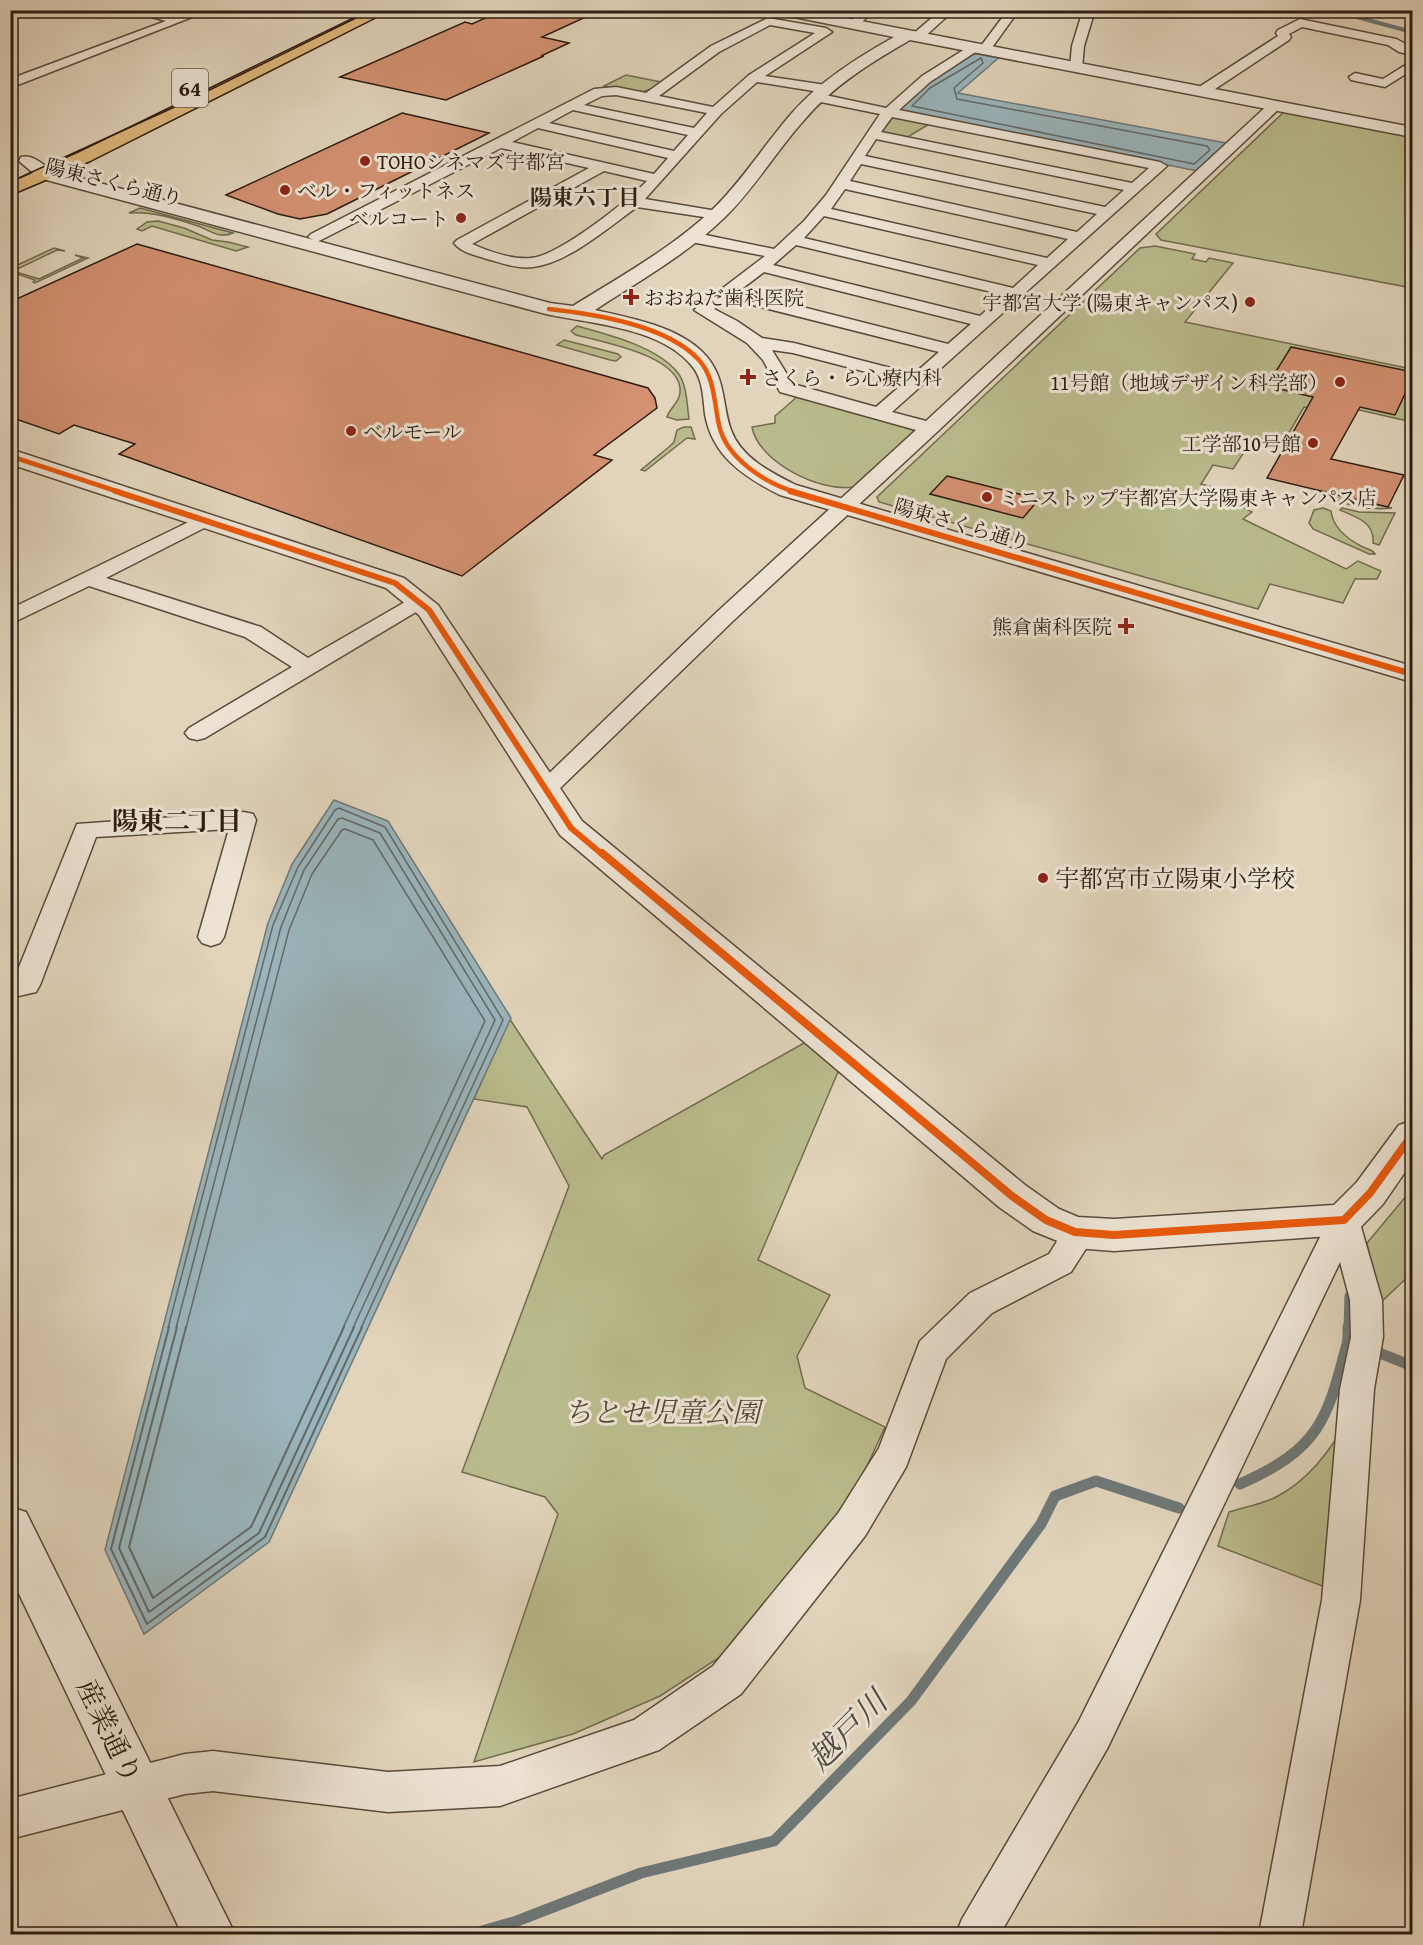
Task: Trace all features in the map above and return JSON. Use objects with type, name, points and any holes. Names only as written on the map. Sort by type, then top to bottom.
[{"type":"main road","name":"64","points":[[174,95],[351,10]]},
{"type":"main road","name":"64","points":[[10,190],[383,10]]},
{"type":"main road","points":[[10,169],[27,157]]},
{"type":"street","points":[[132,10],[178,20]]},
{"type":"street","points":[[10,84],[205,10]]},
{"type":"street","points":[[779,10],[1413,132]]},
{"type":"street","points":[[854,24],[869,10]]},
{"type":"street","points":[[578,312],[691,237],[717,215],[750,180],[782,135],[821,93],[949,10]]},
{"type":"street","points":[[931,428],[786,388],[774,362],[759,343],[728,321],[702,310],[777,254],[821,211],[842,184],[872,134],[889,112],[926,79],[979,49],[1014,10]]},
{"type":"street","points":[[1076,68],[1077,46],[1089,10]]},
{"type":"street","points":[[600,167],[462,243],[468,248],[529,263],[540,263],[634,202],[716,111],[753,78],[826,32],[768,21],[715,50],[649,97]]},
{"type":"street","points":[[1200,92],[1285,37],[1282,33],[1300,23],[1392,42],[1403,49],[1413,51]]},
{"type":"street","points":[[1355,77],[1384,83],[1413,65]]},
{"type":"street","points":[[753,78],[821,93],[889,112],[1160,166],[879,414]]},
{"type":"street","points":[[316,237],[599,92],[616,91],[716,111]]},
{"type":"street","points":[[572,106],[697,133]]},
{"type":"street","points":[[546,789],[680,657],[931,428],[1275,106]]},
{"type":"street","points":[[536,124],[677,156]]},
{"type":"street","points":[[872,134],[1135,188]]},
{"type":"street","points":[[499,143],[657,179]]},
{"type":"street","name":"陽東さくら通り","points":[[27,157],[559,302],[578,312]]},
{"type":"street","name":"陽東さくら通り","points":[[27,157],[45,174],[549,309],[578,312],[640,328],[682,347],[708,375],[720,430],[732,452],[766,479],[788,490],[1413,674]]},
{"type":"street","points":[[858,159],[1107,212]]},
{"type":"street","points":[[842,184],[1085,232],[1136,237]]},
{"type":"street","points":[[634,202],[717,215]]},
{"type":"street","points":[[821,211],[1050,263]]},
{"type":"street","points":[[691,237],[777,254]]},
{"type":"street","points":[[793,240],[1015,293]]},
{"type":"street","points":[[761,267],[982,322]]},
{"type":"street","points":[[726,293],[951,350]]},
{"type":"street","points":[[759,343],[794,348],[918,380]]},
{"type":"street","points":[[10,456],[395,583],[429,610],[572,828],[593,848],[1012,1196],[1046,1220],[1075,1232],[1114,1235],[1344,1220]]},
{"type":"street","points":[[10,618],[203,520]]},
{"type":"street","points":[[88,579],[253,632],[308,668]]},
{"type":"street","points":[[197,733],[419,602]]},
{"type":"street","points":[[10,988],[26,985],[86,830],[244,820],[211,937]]},
{"type":"street","points":[[976,1935],[1093,1735],[1344,1220],[1407,1154]]},
{"type":"street","points":[[1280,1935],[1341,1600],[1363,1355],[1366,1300],[1344,1220]]},
{"type":"street","points":[[10,1819],[185,1774],[213,1771],[388,1792],[500,1786],[645,1736],[727,1680],[852,1524],[894,1456],[932,1351],[981,1303],[1060,1263],[1071,1247],[1075,1232]]},
{"type":"street","name":"産業通り","points":[[10,1527],[209,1935]]},
{"type":"green space","points":[[626,75],[661,82],[641,92],[604,86]]},
{"type":"green space","points":[[1285,111],[1412,137],[1412,288],[1161,240],[1156,234]]},
{"type":"green space","points":[[891,117],[931,123],[906,138],[883,134],[879,131]]},
{"type":"green space","points":[[140,208],[233,233],[219,235],[164,216],[129,213]]},
{"type":"green space","points":[[158,221],[184,228],[212,240],[248,247],[236,251],[152,226],[142,231],[137,229],[147,222]]},
{"type":"green space","points":[[1155,246],[1195,254],[1192,259],[1206,262],[1209,258],[1233,263],[1185,322],[1412,369],[1412,422],[1333,404],[1328,412],[1304,407],[1283,443],[1254,437],[1233,469],[1213,465],[1201,484],[1226,491],[1230,500],[1252,512],[1243,519],[1346,569],[1358,561],[1381,571],[1377,579],[1355,579],[1343,603],[1270,584],[1258,609],[879,502],[877,497],[1140,248]]},
{"type":"green space","points":[[54,248],[65,251],[57,250],[13,271],[39,279],[83,258],[75,255],[88,258],[35,283],[33,282],[35,280],[14,273],[11,275],[11,268]]},
{"type":"green space","points":[[577,326],[631,343],[669,364],[678,373],[683,383],[689,419],[677,420],[667,417],[680,393],[678,380],[669,369],[656,360],[639,353],[576,335],[571,331]]},
{"type":"green space","points":[[564,340],[618,354],[621,357],[616,361],[610,360],[557,345]]},
{"type":"green space","points":[[798,396],[910,427],[914,431],[854,487],[840,488],[825,485],[809,480],[778,463],[757,440],[752,427],[775,423],[775,416]]},
{"type":"green space","points":[[691,427],[695,439],[687,438],[645,471],[641,470],[674,442],[677,430]]},
{"type":"green space","points":[[1319,491],[1392,508],[1372,509],[1354,506]]},
{"type":"green space","points":[[1323,508],[1331,511],[1335,523],[1346,537],[1375,554],[1369,554],[1313,529],[1309,523],[1314,510]]},
{"type":"green space","points":[[1342,508],[1359,512],[1395,513],[1379,545],[1373,543],[1373,536],[1368,525],[1340,510]]},
{"type":"green space","name":"ちとせ児童公園","points":[[509,1018],[602,1159],[604,1155],[813,1038],[841,1065],[758,1260],[830,1295],[797,1356],[805,1388],[885,1427],[861,1479],[817,1543],[720,1657],[660,1696],[573,1734],[474,1762],[558,1514],[545,1497],[462,1472],[569,1186],[527,1107],[474,1099]]},
{"type":"green space","points":[[1412,1189],[1412,1273],[1379,1304],[1367,1243]]},
{"type":"green space","points":[[1345,1425],[1330,1589],[1218,1546],[1229,1512],[1273,1499],[1289,1490],[1324,1456]]},
{"type":"water","points":[[984,52],[1002,55],[958,93],[1226,143],[1197,171],[898,109],[951,66],[974,54]]},
{"type":"water","points":[[334,800],[388,821],[511,1018],[269,1542],[144,1634],[105,1550],[268,923],[292,864]]},
{"type":"building","points":[[503,10],[601,10],[542,37],[569,43],[446,100],[340,77],[465,22],[472,24]]},
{"type":"building","name":"TOHOシネマズ宇都宮","points":[[402,113],[489,133],[327,214],[300,219],[278,214],[226,195]]},
{"type":"building","name":"ベルモール","points":[[137,244],[648,388],[655,398],[657,408],[594,455],[612,460],[462,576],[119,454],[135,444],[74,425],[59,434],[10,417],[10,302]]},
{"type":"building","points":[[1291,347],[1413,372],[1413,377],[1395,415],[1360,407],[1331,459],[1404,475],[1388,507],[1267,478],[1313,397],[1267,386]]},
{"type":"building","name":"ミニストップ宇都宮大学陽東キャンパス店","points":[[947,476],[1039,499],[1023,518],[930,494]]},
{"type":"waterway","points":[[1331,10],[1412,32]]},
{"type":"waterway","points":[[1348,1328],[1349,1296]]},
{"type":"waterway","points":[[1348,1328],[1348,1340]]},
{"type":"waterway","name":"越戸川","points":[[1240,1484],[1288,1458],[1304,1444],[1326,1411],[1348,1340]]},
{"type":"waterway","name":"越戸川","points":[[1348,1340],[1360,1345]]},
{"type":"waterway","name":"越戸川","points":[[1372,1350],[1412,1366]]},
{"type":"waterway","name":"越戸川","points":[[472,1934],[517,1921],[641,1873],[774,1841],[911,1701],[1041,1524],[1055,1496],[1096,1481],[1179,1508]]},
{"type":"tram line","points":[[10,182],[181,104],[372,10]]},
{"type":"cycle path","points":[[549,309],[614,320],[662,336],[683,347],[699,360],[709,376],[720,431],[731,451],[758,473],[788,490],[1412,674]]},
{"type":"cycle path","points":[[10,456],[395,583],[429,610],[571,828],[1012,1196],[1046,1220],[1075,1232],[1114,1235],[1344,1220],[1370,1193],[1412,1135]]},
{"type":"place","name":"TOHOシネマズ宇都宮","points":[[365,161]]},
{"type":"place","name":"ベル・フィットネス","points":[[285,190]]},
{"type":"place","name":"ベルコート","points":[[461,218]]},
{"type":"place","name":"おおねだ歯科医院","points":[[631,297]]},
{"type":"place","name":"宇都宮大学 (陽東キャンパス)","points":[[1250,302]]},
{"type":"place","name":"さくら・ら心療内科","points":[[748,377]]},
{"type":"place","name":"11号館（地域デザイン科学部）","points":[[1340,382]]},
{"type":"place","name":"ベルモール","points":[[351,431]]},
{"type":"place","name":"工学部10号館","points":[[1313,443]]},
{"type":"place","name":"ミニストップ宇都宮大学陽東キャンパス店","points":[[987,497]]},
{"type":"place","name":"熊倉歯科医院","points":[[1126,626]]},
{"type":"place","name":"宇都宮市立陽東小学校","points":[[1043,878]]},
{"type":"district","name":"陽東六丁目","points":[[585,197]]},
{"type":"district","name":"陽東二丁目","points":[[177,820]]}]
